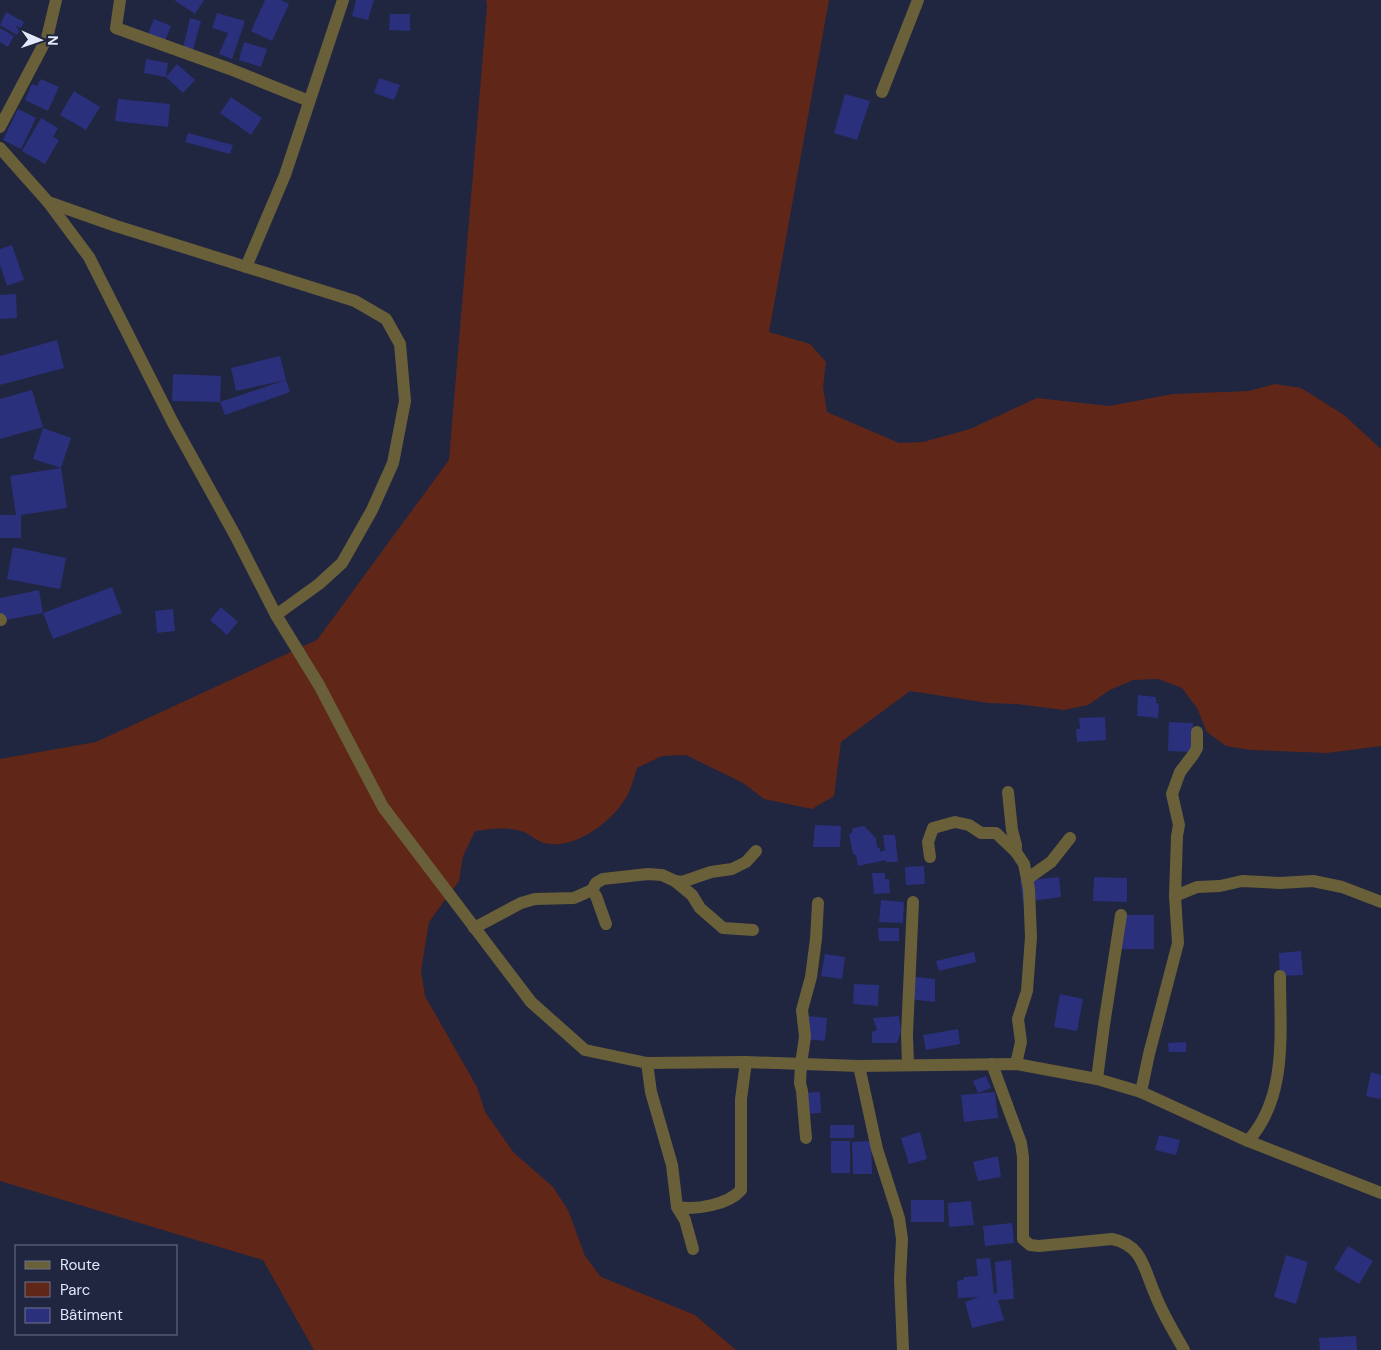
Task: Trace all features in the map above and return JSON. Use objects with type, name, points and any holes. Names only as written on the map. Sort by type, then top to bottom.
[{"type":"street","points":[[0,127],[47,38],[56,0]]},
{"type":"street","points":[[120,0],[116,28],[230,68],[309,101]]},
{"type":"street","points":[[246,267],[285,175],[343,0]]},
{"type":"street","points":[[882,92],[914,5],[918,0]]},
{"type":"street","points":[[0,148],[48,202],[90,257],[173,423],[235,535],[276,616],[319,685],[383,807],[531,1002],[585,1050],[647,1063],[746,1062],[859,1066],[1016,1064],[1098,1079],[1141,1092],[1248,1141],[1381,1193]]},
{"type":"street","points":[[48,202],[116,226],[355,301],[386,319],[400,344],[404,401],[393,463],[372,510],[342,562],[319,584],[276,616]]},
{"type":"street","points":[[1141,1092],[1178,943],[1175,896],[1177,836],[1180,825],[1172,794],[1180,772],[1194,755],[1197,748],[1197,732]]},
{"type":"street","points":[[1008,792],[1016,852]]},
{"type":"street","points":[[930,857],[928,842],[934,828],[955,822],[969,825],[982,833],[996,833],[1016,852],[1024,864],[1029,889],[1031,937],[1027,991],[1018,1019],[1020,1042],[1016,1064]]},
{"type":"street","points":[[1027,879],[1051,862],[1070,838]]},
{"type":"street","points":[[675,881],[682,882],[711,872],[732,869],[746,862],[756,852]]},
{"type":"street","points":[[474,928],[520,903],[535,899],[574,898],[592,890],[596,882],[648,874],[662,875],[675,881],[692,895],[700,908],[723,928],[753,930]]},
{"type":"street","points":[[1175,896],[1197,887],[1220,886],[1242,881],[1280,883],[1313,881],[1342,887],[1381,902]]},
{"type":"street","points":[[592,890],[606,924]]},
{"type":"street","points":[[908,1066],[907,1034],[913,902]]},
{"type":"street","points":[[806,1138],[800,1083],[805,1037],[802,1010],[812,968],[818,903]]},
{"type":"street","points":[[1098,1079],[1104,1025],[1121,915]]},
{"type":"street","points":[[1248,1141],[1256,1132],[1277,1084],[1280,1059],[1280,976]]},
{"type":"street","points":[[677,1207],[687,1208],[723,1202],[736,1196],[741,1190],[741,1099],[746,1062]]},
{"type":"street","points":[[647,1063],[651,1092],[672,1165],[677,1207],[685,1220],[693,1248]]},
{"type":"street","points":[[992,1064],[1022,1143],[1023,1238],[1030,1245],[1039,1246],[1112,1239],[1123,1241],[1136,1252],[1147,1269],[1155,1294],[1184,1350]]},
{"type":"street","points":[[859,1066],[877,1149],[899,1218],[902,1240],[900,1279],[903,1350]]},
{"type":"green space","points":[[486,0],[829,0],[769,332],[810,344],[826,362],[823,387],[827,412],[899,443],[923,442],[970,429],[1037,398],[1109,406],[1173,394],[1249,391],[1275,384],[1301,388],[1344,415],[1381,449],[1381,746],[1327,753],[1251,750],[1226,746],[1207,732],[1197,708],[1182,688],[1158,679],[1133,680],[1110,690],[1088,705],[1064,710],[1017,704],[988,703],[910,691],[841,742],[834,796],[812,809],[764,799],[743,783],[686,755],[662,756],[637,768],[629,791],[614,814],[581,838],[556,844],[544,843],[524,832],[512,829],[475,831],[463,856],[459,881],[429,922],[421,971],[425,996],[477,1087],[485,1112],[514,1153],[553,1187],[568,1210],[585,1256],[601,1277],[695,1315],[736,1350],[314,1350],[263,1260],[0,1181],[0,759],[96,742],[317,640],[449,460]]},
{"type":"building","points":[[174,0],[204,0],[195,14]]},
{"type":"building","points":[[265,0],[281,0],[289,4],[272,41],[251,31]]},
{"type":"building","points":[[356,0],[374,0],[368,20],[352,16]]},
{"type":"building","points":[[6,12],[24,22],[17,35],[0,25]]},
{"type":"building","points":[[217,13],[245,21],[232,59],[219,54],[228,33],[212,28]]},
{"type":"building","points":[[390,14],[410,14],[410,31],[389,30]]},
{"type":"building","points":[[190,18],[201,21],[193,50],[183,48]]},
{"type":"building","points":[[154,19],[171,26],[163,46],[146,39]]},
{"type":"building","points":[[0,28],[14,36],[8,47],[0,42]]},
{"type":"building","points":[[244,42],[267,49],[261,67],[239,60]]},
{"type":"building","points":[[146,59],[168,63],[166,77],[144,73]]},
{"type":"building","points":[[177,64],[195,80],[183,93],[166,77]]},
{"type":"building","points":[[379,78],[400,85],[394,100],[374,93]]},
{"type":"building","points":[[41,79],[59,87],[48,111],[25,100],[32,84],[37,86]]},
{"type":"building","points":[[74,91],[100,107],[86,130],[60,115]]},
{"type":"building","points":[[845,94],[870,101],[857,140],[834,133]]},
{"type":"building","points":[[231,97],[262,118],[251,135],[220,113]]},
{"type":"building","points":[[118,99],[170,104],[168,127],[115,121]]},
{"type":"building","points":[[18,109],[36,118],[21,149],[3,140]]},
{"type":"building","points":[[41,118],[58,128],[53,137],[59,140],[45,164],[22,151]]},
{"type":"building","points":[[188,133],[233,145],[230,154],[185,142]]},
{"type":"building","points":[[12,245],[24,280],[7,286],[0,265],[0,249]]},
{"type":"building","points":[[16,294],[17,318],[0,319],[0,295]]},
{"type":"building","points":[[57,340],[64,368],[0,385],[0,356]]},
{"type":"building","points":[[280,356],[286,380],[236,391],[231,368]]},
{"type":"building","points":[[173,374],[221,376],[220,402],[172,401]]},
{"type":"building","points":[[286,380],[290,392],[225,415],[220,402]]},
{"type":"building","points":[[32,390],[43,427],[0,439],[0,399]]},
{"type":"building","points":[[43,428],[71,438],[61,468],[33,459]]},
{"type":"building","points":[[61,468],[67,508],[21,515],[21,538],[0,538],[0,515],[16,515],[10,476]]},
{"type":"building","points":[[13,547],[66,558],[60,589],[7,579]]},
{"type":"building","points":[[112,587],[122,613],[53,639],[43,613]]},
{"type":"building","points":[[39,590],[43,613],[0,621],[0,598]]},
{"type":"building","points":[[221,607],[238,622],[227,635],[210,620]]},
{"type":"building","points":[[173,609],[175,631],[157,633],[155,611]]},
{"type":"building","points":[[1138,695],[1156,697],[1156,703],[1159,704],[1158,718],[1137,716]]},
{"type":"building","points":[[1105,717],[1106,740],[1077,742],[1076,729],[1080,729],[1079,718]]},
{"type":"building","points":[[1169,722],[1193,723],[1192,752],[1168,751]]},
{"type":"building","points":[[815,825],[841,826],[840,847],[813,847]]},
{"type":"building","points":[[864,826],[876,838],[877,847],[880,848],[880,852],[885,850],[883,835],[895,835],[898,862],[886,862],[886,860],[858,866],[856,855],[853,854],[849,834],[852,833],[853,828]]},
{"type":"building","points":[[924,866],[925,884],[906,885],[905,867]]},
{"type":"building","points":[[872,873],[885,873],[885,879],[889,879],[890,893],[874,894]]},
{"type":"building","points":[[1059,877],[1061,897],[1023,902],[1020,881]]},
{"type":"building","points":[[1094,877],[1127,878],[1127,902],[1093,901]]},
{"type":"building","points":[[881,900],[904,902],[903,923],[879,922]]},
{"type":"building","points":[[1121,915],[1154,915],[1154,949],[1121,949]]},
{"type":"building","points":[[878,928],[899,928],[899,941],[879,941]]},
{"type":"building","points":[[1301,951],[1303,975],[1280,976],[1279,953]]},
{"type":"building","points":[[974,952],[976,962],[939,971],[936,961]]},
{"type":"building","points":[[825,954],[845,957],[842,979],[821,976]]},
{"type":"building","points":[[906,976],[935,979],[935,1002],[909,999]]},
{"type":"building","points":[[854,984],[879,985],[878,1006],[853,1004]]},
{"type":"building","points":[[1060,994],[1083,999],[1077,1031],[1054,1027]]},
{"type":"building","points":[[807,1016],[827,1018],[825,1041],[804,1039]]},
{"type":"building","points":[[899,1016],[901,1031],[897,1043],[872,1043],[872,1032],[877,1030],[873,1018]]},
{"type":"building","points":[[958,1029],[960,1044],[926,1050],[923,1035]]},
{"type":"building","points":[[1186,1042],[1186,1052],[1169,1052],[1168,1043]]},
{"type":"building","points":[[1371,1072],[1381,1075],[1381,1099],[1366,1096]]},
{"type":"building","points":[[986,1076],[991,1088],[978,1093],[973,1081]]},
{"type":"building","points":[[820,1092],[821,1113],[800,1114],[798,1093]]},
{"type":"building","points":[[995,1092],[998,1118],[964,1122],[961,1095]]},
{"type":"building","points":[[830,1125],[854,1125],[854,1138],[830,1138]]},
{"type":"building","points":[[920,1132],[927,1159],[909,1164],[901,1138]]},
{"type":"building","points":[[1159,1135],[1180,1140],[1176,1155],[1155,1150]]},
{"type":"building","points":[[831,1141],[850,1141],[850,1173],[831,1173]]},
{"type":"building","points":[[871,1141],[872,1174],[853,1174],[852,1142]]},
{"type":"building","points":[[998,1156],[1001,1177],[978,1181],[973,1162]]},
{"type":"building","points":[[911,1200],[944,1200],[944,1222],[911,1222]]},
{"type":"building","points":[[971,1201],[974,1225],[949,1227],[948,1203]]},
{"type":"building","points":[[1012,1223],[1014,1243],[985,1246],[983,1226]]},
{"type":"building","points":[[1348,1246],[1373,1261],[1359,1284],[1334,1269]]},
{"type":"building","points":[[1286,1255],[1308,1262],[1296,1304],[1274,1297]]},
{"type":"building","points":[[990,1258],[994,1294],[997,1293],[995,1262],[1011,1260],[1014,1299],[998,1300],[1004,1320],[972,1328],[965,1302],[979,1297],[958,1298],[957,1281],[963,1280],[964,1277],[978,1276],[976,1259]]},
{"type":"building","points":[[1356,1336],[1357,1350],[1320,1350],[1319,1338]]}]
